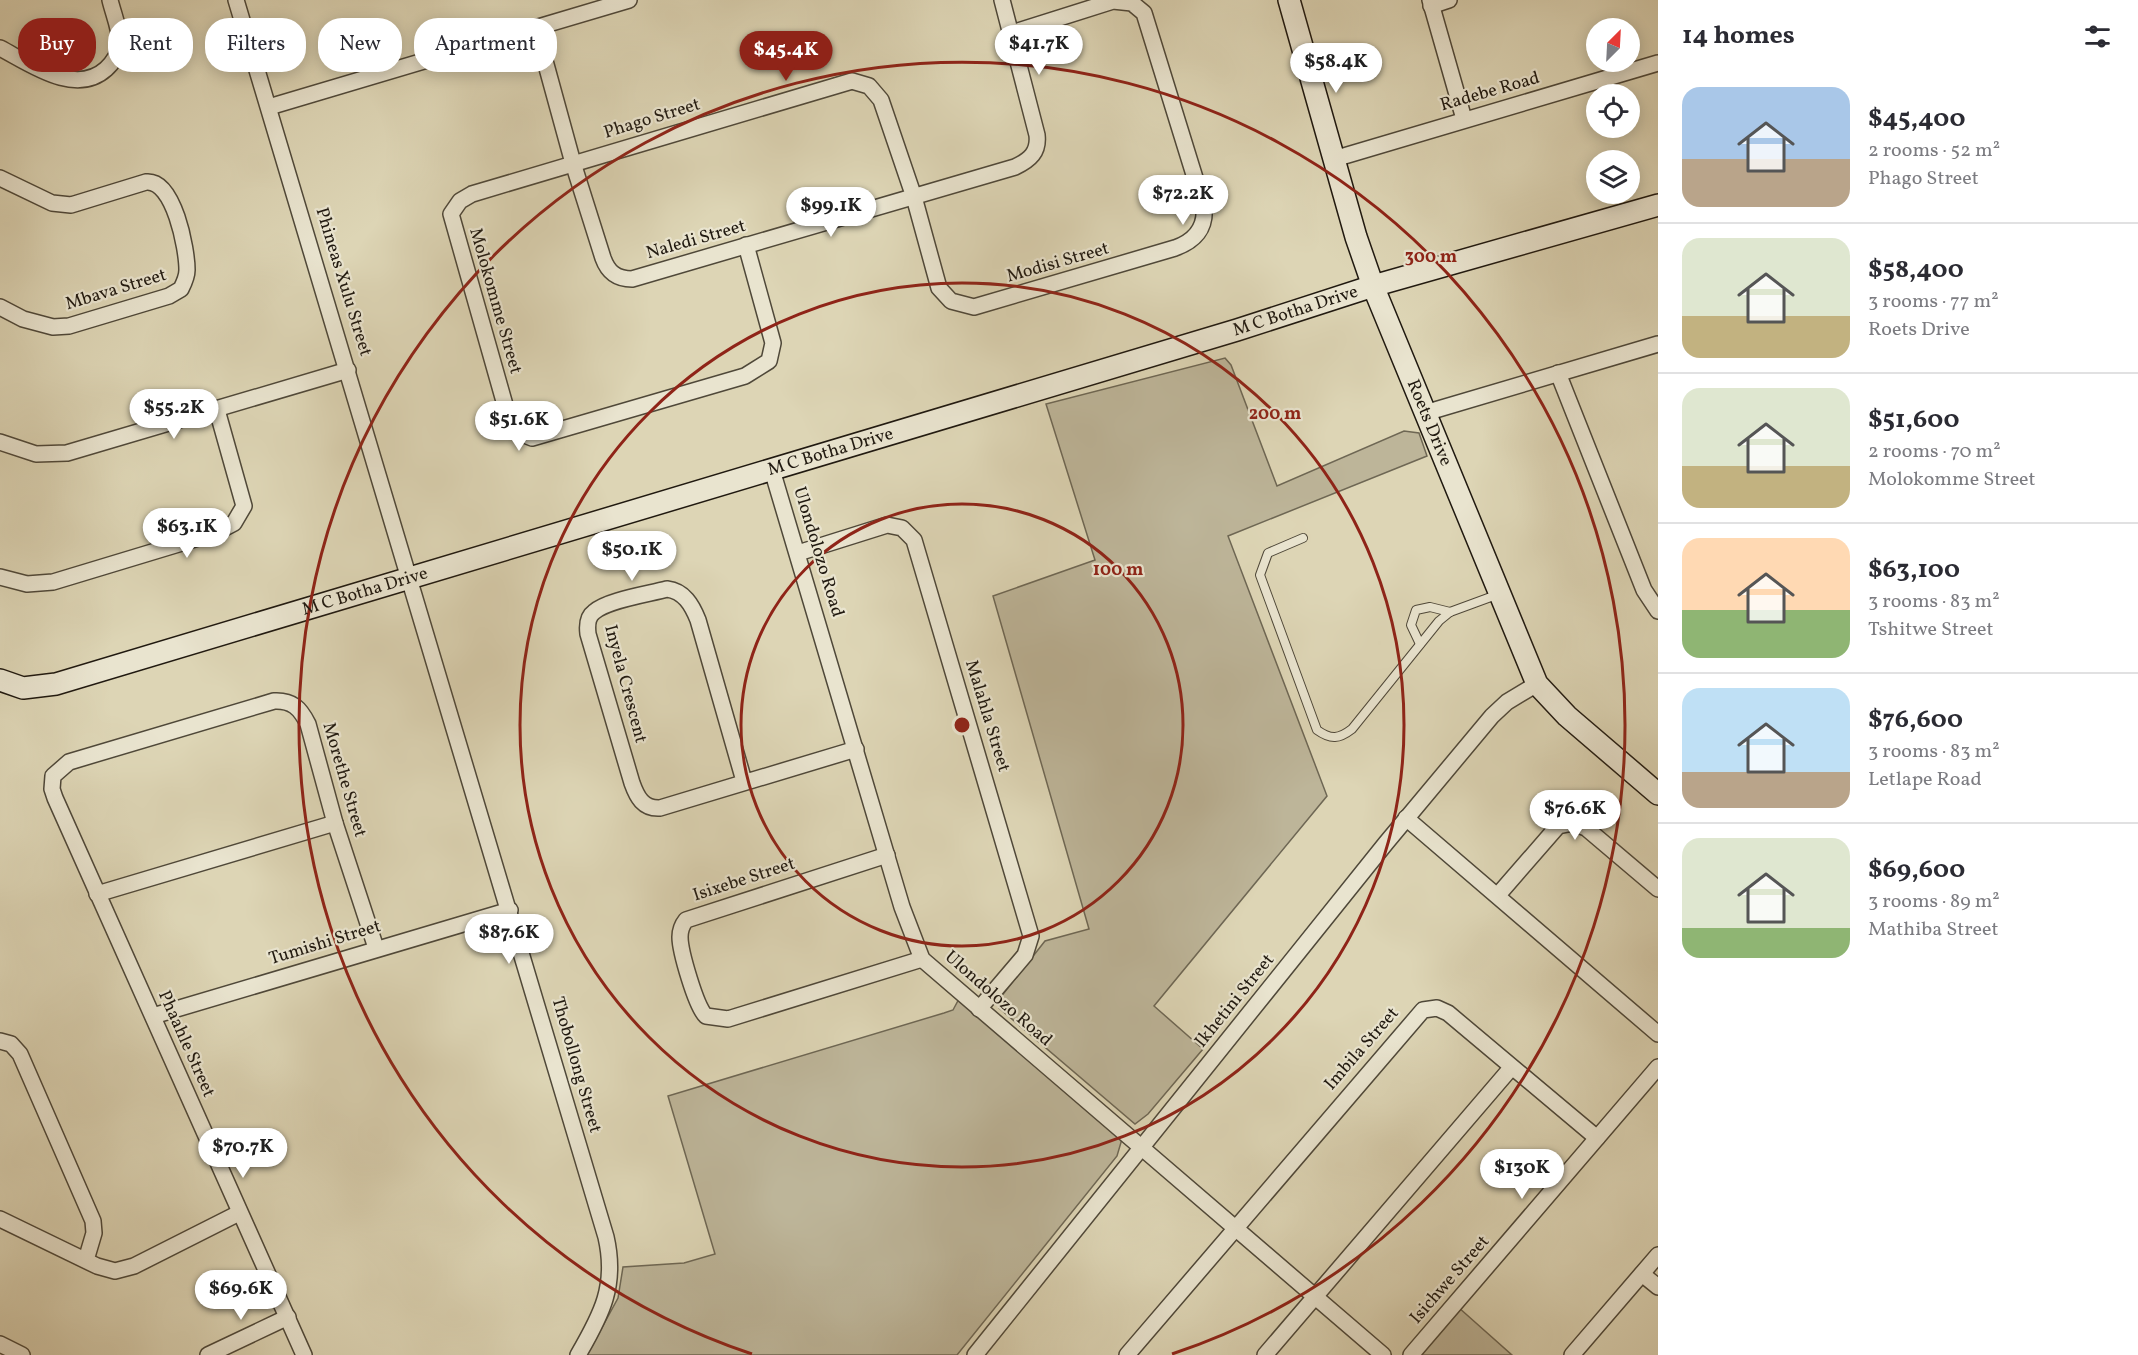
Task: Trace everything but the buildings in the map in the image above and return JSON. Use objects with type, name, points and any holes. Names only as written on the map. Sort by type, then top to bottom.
[{"type":"street","points":[[0,48],[52,75],[68,80],[100,74],[114,60],[120,46],[110,0]]},
{"type":"street","name":"Phineas Xulu Street","points":[[236,0],[409,577]]},
{"type":"street","points":[[557,22],[629,0]]},
{"type":"street","points":[[1002,0],[1012,33]]},
{"type":"street","name":"Roets Drive","points":[[1288,0],[1356,237],[1373,286],[1537,684],[1567,716],[1658,794]]},
{"type":"street","points":[[1449,0],[1430,3],[1464,119]]},
{"type":"street","name":"Modisi Street","points":[[914,197],[939,288],[951,301],[967,307],[974,307],[1175,248],[1190,242],[1201,229],[1204,207],[1144,13],[1132,3],[1113,1],[1012,33]]},
{"type":"street","name":"Naledi Street","points":[[548,72],[573,163],[603,258],[610,272],[620,278],[632,279],[1015,167],[1035,152],[1037,135],[1012,33]]},
{"type":"street","name":"Radebe Road","points":[[1334,159],[1658,63]]},
{"type":"street","points":[[269,107],[414,64]]},
{"type":"street","name":"Phago Street","points":[[573,163],[852,81],[869,86],[881,100],[914,197]]},
{"type":"street","name":"Molokomme Street","points":[[573,163],[466,197],[455,206],[451,214],[509,419],[517,432],[523,435],[532,438],[557,433],[745,376],[763,367],[769,361],[772,343],[746,245]]},
{"type":"street","name":"Mbava Street","points":[[0,178],[52,203],[71,205],[147,182],[157,183],[166,190],[173,203],[187,270],[181,289],[169,296],[69,326],[40,325],[0,307]]},
{"type":"street","name":"M C Botha Drive","points":[[0,680],[23,688],[56,684],[772,470],[1373,286],[1658,205]]},
{"type":"street","points":[[1425,413],[1658,344]]},
{"type":"street","points":[[0,442],[36,454],[67,453],[348,369]]},
{"type":"street","points":[[1558,373],[1644,590],[1658,611]]},
{"type":"street","points":[[0,577],[27,584],[53,582],[215,533],[234,523],[244,506],[217,410]]},
{"type":"street","name":"Ulondolozo Road","points":[[772,470],[902,907],[922,959],[1383,1355]]},
{"type":"street","name":"Malahla Street","points":[[798,553],[887,525],[902,528],[914,540],[1031,936],[1025,955],[979,1009]]},
{"type":"street","name":"Thobollong Street","points":[[409,577],[510,910],[610,1253],[610,1282],[606,1298],[578,1355]]},
{"type":"street","name":"Inyela Crescent","points":[[744,781],[698,620],[688,601],[675,590],[667,589],[607,606],[592,613],[588,622],[588,634],[639,799],[648,807],[660,808],[856,749]]},
{"type":"street","name":"Ikhetini Street","points":[[975,1355],[1406,818],[1492,716],[1507,702],[1537,684]]},
{"type":"street","name":"Morethe Street","points":[[52,781],[57,771],[69,762],[274,701],[284,701],[297,707],[308,724],[335,824],[376,948]]},
{"type":"street","name":"Phaahle Street","points":[[52,781],[55,798],[97,894],[304,1355]]},
{"type":"street","points":[[1406,818],[1658,1034]]},
{"type":"street","points":[[1498,895],[1558,826],[1573,823],[1592,832],[1658,889]]},
{"type":"street","points":[[97,894],[335,824]]},
{"type":"street","name":"Isixebe Street","points":[[887,855],[687,920],[681,930],[680,943],[698,1004],[706,1016],[728,1019],[922,959]]},
{"type":"street","name":"Tumishi Street","points":[[153,1016],[510,910]]},
{"type":"street","name":"Imbila Street","points":[[1234,1227],[1423,1010],[1437,1008],[1448,1013],[1597,1138]]},
{"type":"street","points":[[0,1041],[11,1044],[20,1054],[93,1221],[94,1233],[86,1260]]},
{"type":"street","name":"Isichwe Street","points":[[1412,1355],[1658,1067]]},
{"type":"street","points":[[1264,1355],[1511,1068]]},
{"type":"street","points":[[0,1219],[108,1270],[124,1269],[239,1213]]},
{"type":"street","points":[[1127,1355],[1234,1227]]},
{"type":"street","points":[[1572,1355],[1658,1255]]},
{"type":"street","points":[[1642,1274],[1658,1287]]},
{"type":"street","points":[[208,1355],[288,1317]]},
{"type":"street","points":[[0,1344],[21,1355]]},
{"type":"lane","points":[[1303,538],[1268,553],[1260,575],[1317,730],[1327,737],[1341,738],[1352,729],[1420,644],[1450,612],[1500,593]]},
{"type":"lane","points":[[1420,644],[1411,625],[1416,610],[1430,607],[1450,612]]},
{"type":"shaded area","points":[[1225,358],[1231,365],[1277,486],[1404,431],[1419,433],[1427,456],[1228,536],[1327,796],[1154,1006],[1203,1049],[1148,1114],[1135,1124],[999,1008],[1000,998],[1045,941],[1089,929],[993,596],[1095,560],[1046,404]]},
{"type":"shaded area","points":[[960,997],[1122,1139],[1117,1156],[957,1355],[587,1355],[618,1298],[623,1267],[684,1263],[715,1254],[668,1096],[953,1010]]},
{"type":"shaded area","points":[[1458,1307],[1512,1355],[1418,1355]]}]
